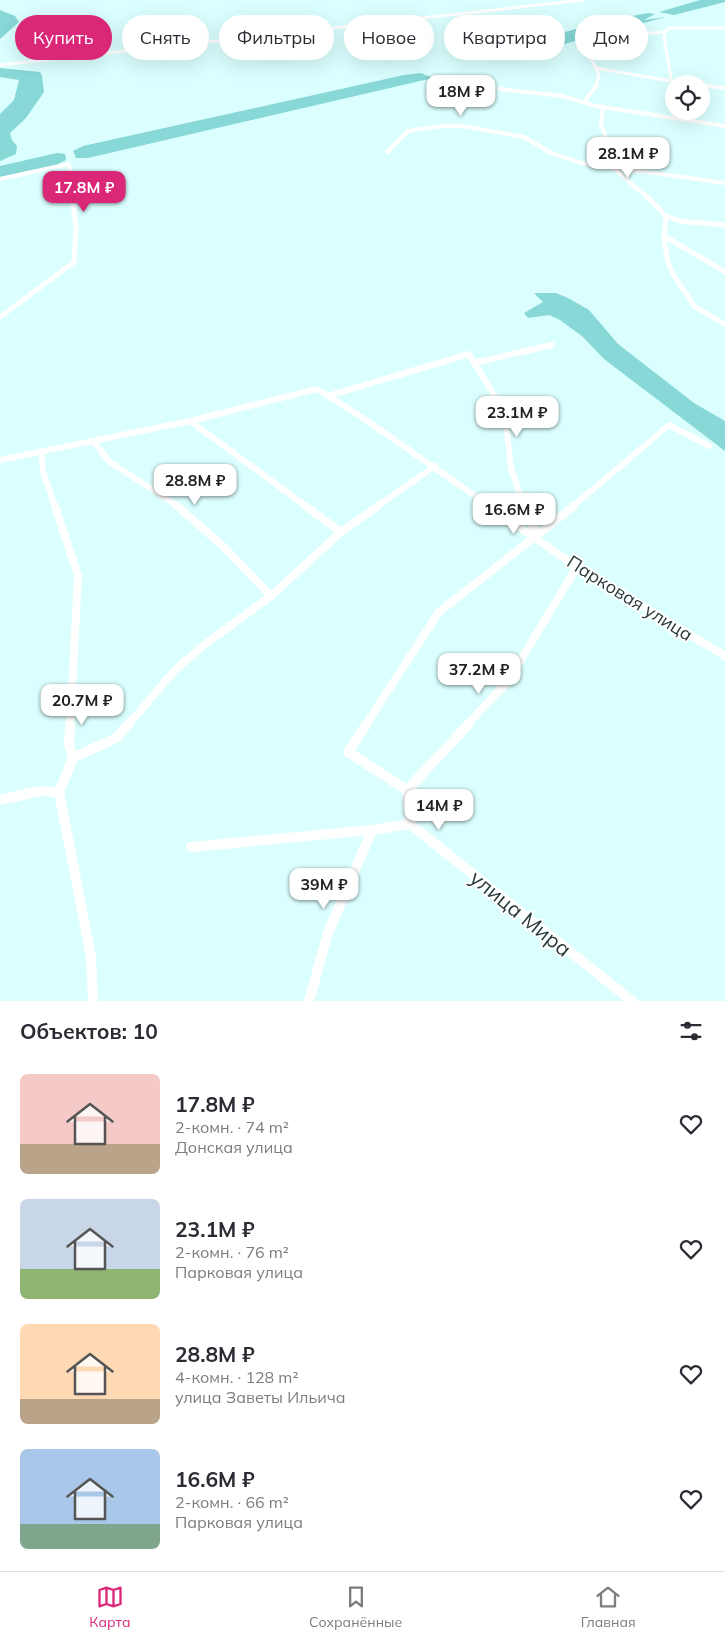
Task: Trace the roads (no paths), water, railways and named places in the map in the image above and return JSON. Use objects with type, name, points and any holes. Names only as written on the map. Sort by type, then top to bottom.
[{"type":"street","points":[[0,65],[583,0]]},
{"type":"street","points":[[585,101],[596,87],[599,75],[591,58],[610,47],[612,39],[624,35],[665,32],[669,28],[725,28]]},
{"type":"street","points":[[665,32],[665,44],[672,68],[671,75]]},
{"type":"street","points":[[595,68],[665,78]]},
{"type":"street","points":[[710,86],[725,88]]},
{"type":"street","points":[[499,89],[545,93],[585,101],[602,107],[725,126]]},
{"type":"street","points":[[602,107],[600,124],[612,152],[610,167]]},
{"type":"street","points":[[387,152],[408,131],[442,126],[498,130],[524,137],[568,159],[610,167],[725,183]]},
{"type":"street","points":[[0,179],[69,164],[76,228],[74,262],[55,274],[26,300],[0,317]]},
{"type":"street","points":[[610,167],[643,192],[666,216],[684,221],[725,225]]},
{"type":"street","points":[[666,216],[664,236],[668,262],[681,288],[695,307],[725,324]]},
{"type":"street","points":[[665,228],[684,221]]},
{"type":"street","points":[[664,236],[725,272]]},
{"type":"street","points":[[474,363],[552,345]]},
{"type":"street","name":"Парковая улица","points":[[328,396],[428,364],[470,354],[504,413],[511,468],[520,498],[537,537]]},
{"type":"street","name":"Парковая улица","points":[[190,421],[317,389],[434,466],[577,567],[725,656]]},
{"type":"street","points":[[0,460],[190,421],[341,532]]},
{"type":"street","points":[[408,790],[348,752],[439,612],[537,537],[669,425],[709,446]]},
{"type":"street","points":[[93,441],[110,462],[180,508],[224,547],[272,596]]},
{"type":"street","points":[[42,452],[43,472],[78,576],[69,743],[74,758]]},
{"type":"street","points":[[93,1001],[91,957],[59,792],[74,758],[116,738],[175,670],[204,645],[272,596],[341,532],[434,466]]},
{"type":"street","points":[[191,847],[372,830],[410,824],[408,790],[508,681],[577,567]]},
{"type":"street","points":[[0,800],[40,791],[59,792]]},
{"type":"street","name":"улица Мира","points":[[410,824],[632,1001]]},
{"type":"street","points":[[309,1001],[328,933],[372,830]]}]
